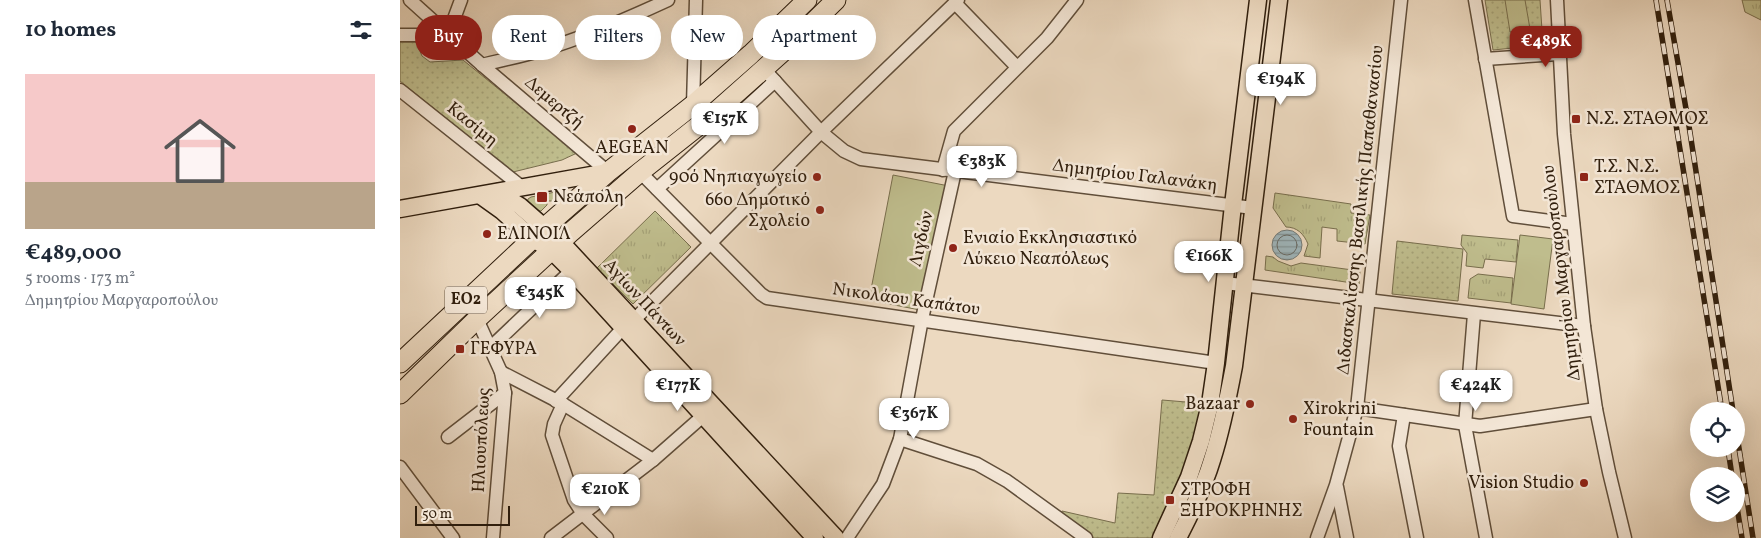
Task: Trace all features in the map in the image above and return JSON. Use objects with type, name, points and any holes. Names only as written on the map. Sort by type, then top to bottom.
[{"type":"highway","name":"ΕΟ2","points":[[400,363],[538,233],[608,172],[693,105],[751,54],[807,0]]},
{"type":"highway","name":"ΕΟ2","points":[[400,394],[477,319],[640,172],[712,115],[769,75],[836,0]]},
{"type":"main road","points":[[1160,538],[1188,477],[1201,441],[1210,404],[1258,0]]},
{"type":"main road","points":[[1178,538],[1212,462],[1224,419],[1234,366],[1279,0]]},
{"type":"main road","points":[[400,209],[608,172]]},
{"type":"main road","points":[[498,192],[520,206],[538,233]]},
{"type":"main road","points":[[480,196],[502,212],[538,233]]},
{"type":"main road","name":"Αγίων Πάντων","points":[[538,233],[556,247],[824,536]]},
{"type":"main road","name":"Αγίων Πάντων","points":[[556,247],[570,272],[628,325],[703,416],[824,536]]},
{"type":"street","name":"Δεμερτζή","points":[[410,0],[426,15]]},
{"type":"street","points":[[455,15],[461,0]]},
{"type":"street","points":[[482,65],[582,37],[668,0]]},
{"type":"street","points":[[693,105],[696,0]]},
{"type":"street","name":"Λιγδών","points":[[847,538],[883,484],[900,439],[949,170],[954,131],[1047,38],[1076,0]]},
{"type":"street","name":"Διδασκαλίσσης Βασιλικής Παπαθανασίου","points":[[1316,538],[1336,485],[1357,408],[1401,0]]},
{"type":"street","points":[[1475,0],[1513,216],[1573,224]]},
{"type":"street","name":"Δημητρίου Μαργαροπούλου","points":[[1557,0],[1558,54],[1564,134],[1584,326],[1596,409],[1625,538]]},
{"type":"street","points":[[608,538],[583,514],[574,500],[552,435],[559,402],[628,325],[821,132],[956,2],[1017,67]]},
{"type":"street","points":[[400,34],[415,34]]},
{"type":"street","points":[[1485,59],[1558,54]]},
{"type":"street","name":"Δεμερτζή","points":[[476,60],[608,172]]},
{"type":"street","points":[[657,189],[769,75]]},
{"type":"street","name":"Δημητρίου Γαλανάκη","points":[[769,75],[821,132],[844,151],[861,160],[1253,208]]},
{"type":"street","name":"Κασίμη","points":[[400,90],[523,188]]},
{"type":"street","name":"Νικολάου Καπάτου","points":[[640,172],[767,298],[1216,363]]},
{"type":"street","points":[[491,347],[570,272]]},
{"type":"street","points":[[1224,283],[1584,326]]},
{"type":"street","points":[[1474,314],[1465,425],[1486,538]]},
{"type":"street","name":"Ηλιουπόλεως","points":[[477,319],[501,372],[505,393],[493,538]]},
{"type":"street","points":[[501,372],[559,402],[653,460]]},
{"type":"street","points":[[448,437],[505,393]]},
{"type":"street","points":[[1357,408],[1465,425],[1483,426],[1596,409]]},
{"type":"street","points":[[1404,415],[1399,446],[1417,538]]},
{"type":"street","points":[[554,537],[653,460],[703,416]]},
{"type":"street","points":[[900,439],[976,464],[1007,480],[1086,538]]},
{"type":"street","points":[[400,467],[452,538]]},
{"type":"street","points":[[1336,485],[1347,538]]},
{"type":"green space","points":[[1485,0],[1540,0],[1543,45],[1493,50]]},
{"type":"green space","points":[[1505,0],[1525,0],[1530,29],[1510,32]]},
{"type":"green space","points":[[1742,0],[1761,0],[1761,20],[1745,12]]},
{"type":"green space","points":[[400,42],[415,42],[415,60],[427,60],[430,62],[463,60],[577,153],[562,160],[513,172],[400,81]]},
{"type":"green space","points":[[893,175],[949,186],[925,311],[869,300]]},
{"type":"green space","points":[[560,191],[561,194],[554,201],[547,201],[547,205],[541,211],[527,203],[531,197]]},
{"type":"green space","points":[[1275,193],[1351,204],[1351,213],[1370,215],[1365,244],[1337,241],[1337,229],[1322,227],[1320,258],[1304,256],[1308,244],[1297,230],[1286,227],[1273,208]]},
{"type":"green space","points":[[655,211],[691,247],[633,304],[597,268]]},
{"type":"green space","points":[[1462,235],[1518,240],[1516,262],[1485,259],[1483,268],[1466,266],[1467,253],[1461,245]]},
{"type":"green space","points":[[1520,235],[1553,239],[1544,309],[1511,304]]},
{"type":"green space","points":[[1397,241],[1463,249],[1458,301],[1392,294]]},
{"type":"green space","points":[[1266,256],[1273,257],[1291,266],[1301,263],[1360,271],[1359,284],[1265,270]]},
{"type":"green space","points":[[1478,274],[1513,278],[1511,303],[1468,298],[1470,279]]},
{"type":"green space","points":[[1162,400],[1210,404],[1158,538],[1086,538],[1058,517],[1062,511],[1115,523],[1118,493],[1154,495]]},
{"type":"water","points":[[1287,230],[1298,234],[1302,245],[1298,256],[1287,260],[1276,256],[1272,245],[1276,234]]},
{"type":"railway","points":[[1656,0],[1721,402]]},
{"type":"railway","points":[[1667,0],[1689,126],[1732,402]]},
{"type":"railway","points":[[1729,457],[1731,467]]},
{"type":"railway","points":[[1740,457],[1753,538]]},
{"type":"railway","points":[[1739,522],[1742,538]]},
{"type":"place","name":"Ν.Σ. ΣΤΑΘΜΟΣ","points":[[1576,119]]},
{"type":"place","name":"AEGEAN","points":[[632,129]]},
{"type":"place","name":"90ό Νηπιαγωγείο","points":[[817,177]]},
{"type":"place","name":"Τ.Σ. Ν.Σ. ΣΤΑΘΜΟΣ","points":[[1584,177]]},
{"type":"place","name":"Νεάπολη","points":[[542,197]]},
{"type":"place","name":"66ο Δημοτικό Σχολείο","points":[[820,210]]},
{"type":"place","name":"ΕΛΙΝΟΙΛ","points":[[487,234]]},
{"type":"place","name":"Ενιαίο Εκκλησιαστικό Λύκειο Νεαπόλεως","points":[[953,248]]},
{"type":"place","name":"ΓΕΦΥΡΑ","points":[[460,349]]},
{"type":"place","name":"Bazaar","points":[[1250,404]]},
{"type":"place","name":"Xirokrini Fountain","points":[[1293,419]]},
{"type":"place","name":"Vision Studio","points":[[1584,483]]},
{"type":"place","name":"ΣΤΡΟΦΗ ΞΗΡΟΚΡΗΝΗΣ","points":[[1170,500]]}]
